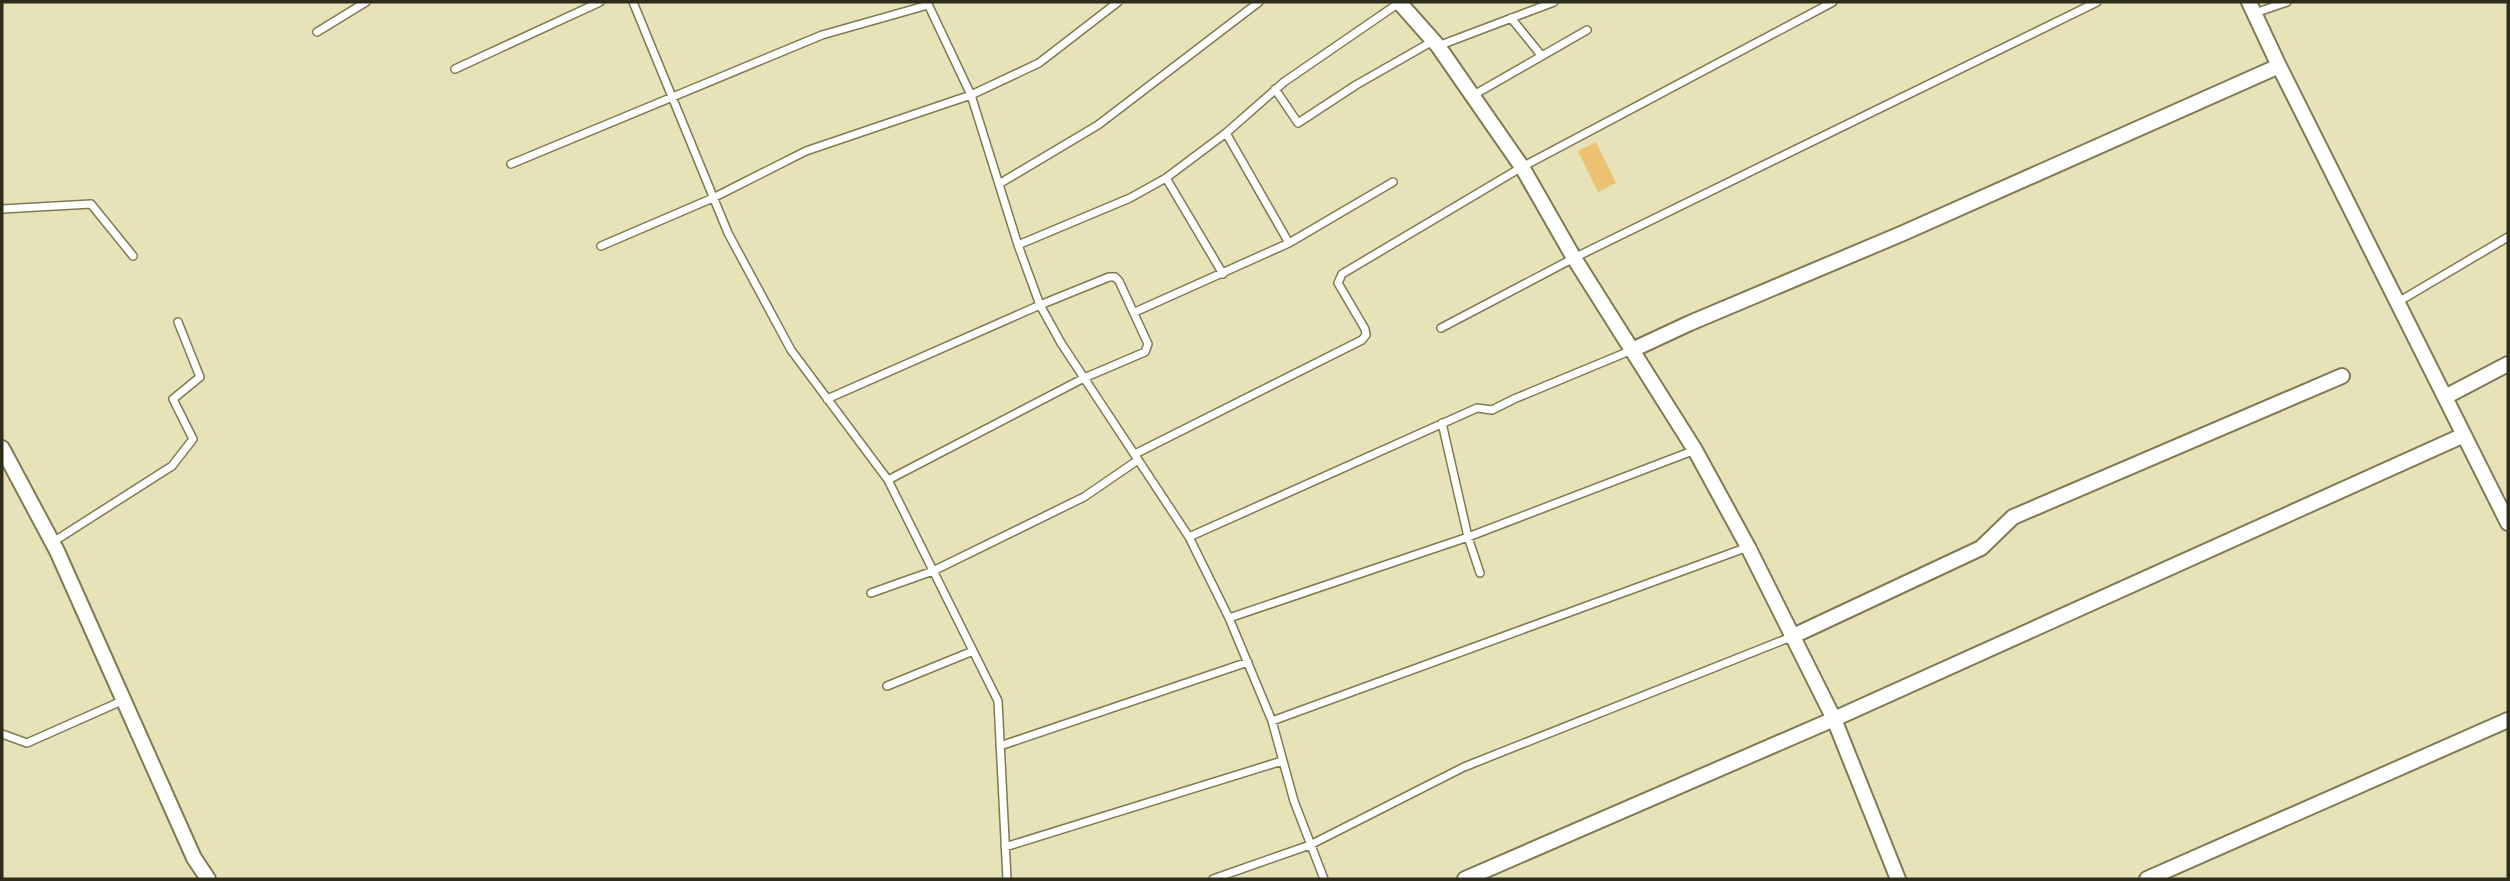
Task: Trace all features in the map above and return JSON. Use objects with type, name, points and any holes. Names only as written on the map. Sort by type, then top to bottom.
[{"type":"street","points":[[1399,2],[1436,43],[1522,167],[1574,258],[1695,450],[1748,547],[1834,719],[1898,879]]},
{"type":"street","points":[[2252,7],[2508,523]]},
{"type":"street","points":[[1632,351],[1690,323],[1901,234],[2279,66]]},
{"type":"street","points":[[2445,397],[2508,364]]},
{"type":"street","points":[[1791,637],[1981,548],[2012,517],[2342,376]]},
{"type":"street","points":[[1465,879],[1834,719],[2464,435]]},
{"type":"street","points":[[2,448],[52,542],[194,858],[208,879]]},
{"type":"street","points":[[2147,879],[2508,720]]},
{"type":"lane","points":[[317,32],[366,2]]},
{"type":"lane","points":[[455,69],[600,2]]},
{"type":"lane","points":[[634,2],[728,233],[791,350],[888,480],[998,701],[1007,879]]},
{"type":"lane","points":[[601,246],[713,198],[806,151],[971,95],[1039,63],[1118,2]]},
{"type":"lane","points":[[999,184],[1098,125],[1259,2]]},
{"type":"lane","points":[[1018,245],[1130,198],[1166,177],[1226,133],[1275,89],[1399,2]]},
{"type":"lane","points":[[1275,89],[1298,123],[1356,85],[1436,43],[1554,2]]},
{"type":"lane","points":[[871,593],[933,570],[1084,497],[1137,457],[1362,340],[1366,335],[1365,329],[1338,283],[1338,278],[1522,167],[1833,2]]},
{"type":"lane","points":[[1441,328],[1574,258],[2096,2]]},
{"type":"lane","points":[[2252,7],[2287,2]]},
{"type":"lane","points":[[511,164],[822,35],[928,3],[971,95],[1018,245],[1040,305],[1084,378],[1189,537],[1229,618],[1272,721],[1282,761],[1324,879]]},
{"type":"lane","points":[[1511,18],[1541,55]]},
{"type":"lane","points":[[1471,96],[1587,30]]},
{"type":"lane","points":[[1226,133],[1289,243]]},
{"type":"lane","points":[[1166,177],[1223,274]]},
{"type":"lane","points":[[1135,312],[1289,243],[1393,182]]},
{"type":"lane","points":[[2,209],[91,204],[133,256]]},
{"type":"lane","points":[[2398,302],[2508,237]]},
{"type":"lane","points":[[827,398],[1040,305],[1115,277],[1119,281],[1135,312],[1148,349],[1084,378],[888,480]]},
{"type":"lane","points":[[52,542],[172,466],[193,439],[173,399],[200,377],[177,322]]},
{"type":"lane","points":[[1189,537],[1476,408],[1492,410],[1632,351]]},
{"type":"lane","points":[[1442,423],[1468,537],[1480,573]]},
{"type":"lane","points":[[1229,618],[1468,537],[1695,450]]},
{"type":"lane","points":[[1272,721],[1748,547]]},
{"type":"lane","points":[[1213,879],[1310,845],[1464,767],[1791,637]]},
{"type":"lane","points":[[887,687],[973,651]]},
{"type":"lane","points":[[1000,747],[1248,662]]},
{"type":"lane","points":[[2,734],[27,743],[124,700]]},
{"type":"lane","points":[[1005,847],[1282,761]]},
{"type":"building","points":[[1596,142],[1616,183],[1598,192],[1578,151]]}]
